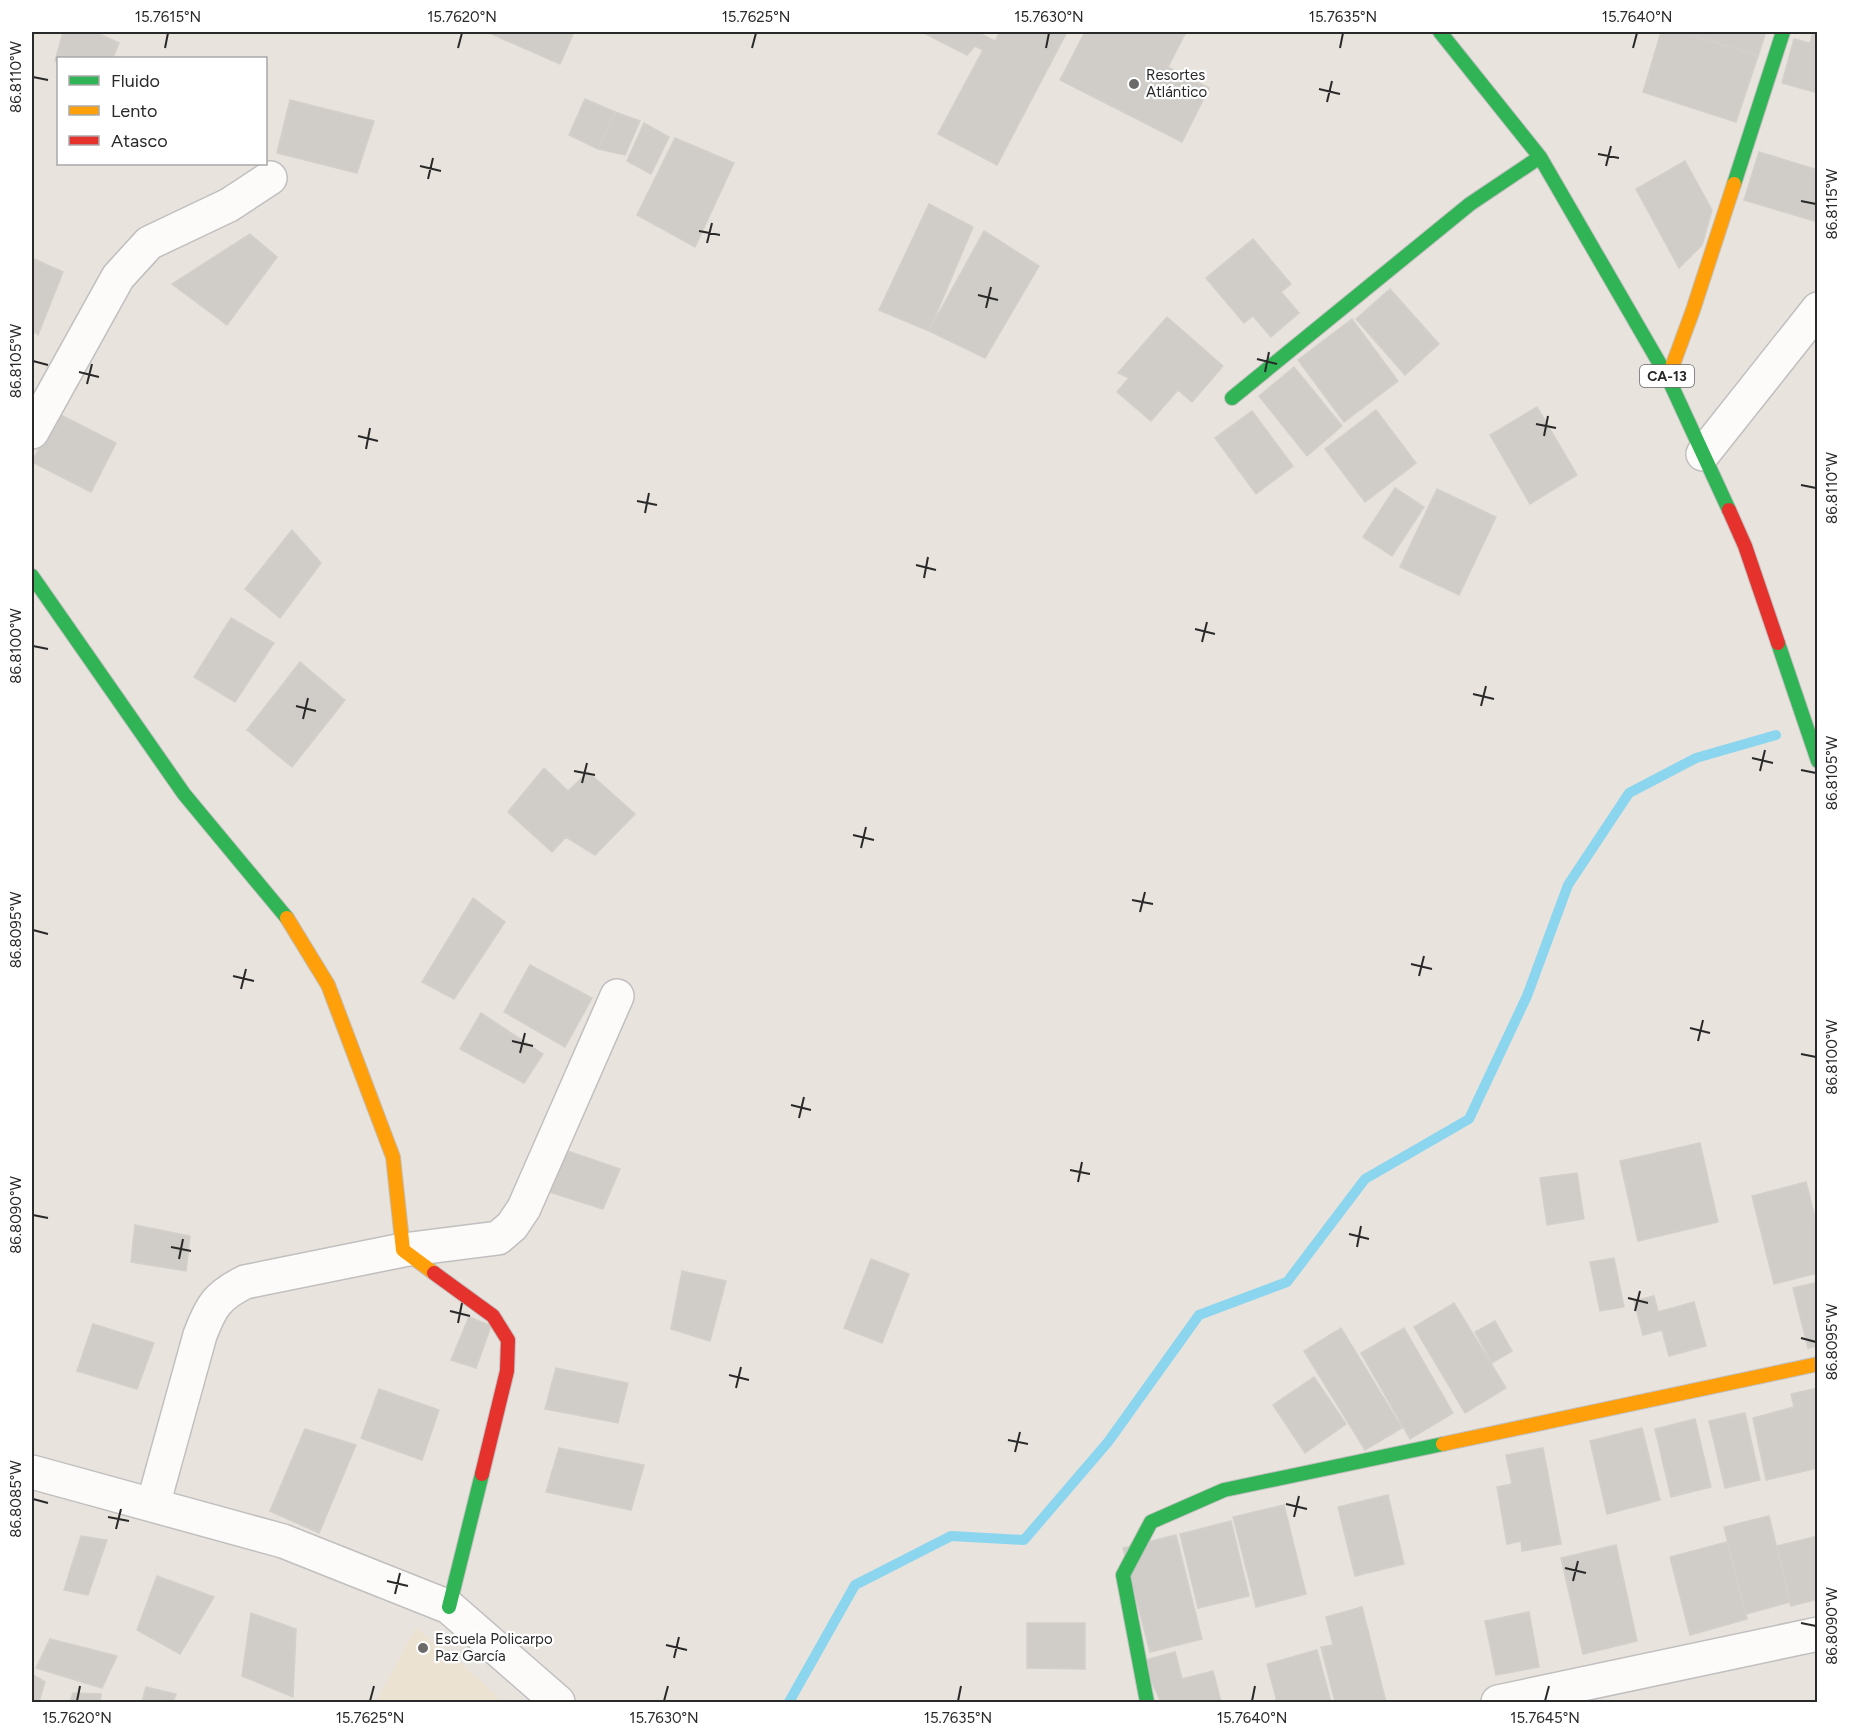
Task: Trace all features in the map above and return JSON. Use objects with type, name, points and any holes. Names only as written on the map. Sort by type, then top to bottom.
[{"type":"street","name":"CA-13","points":[[1440,32],[1540,157],[1668,378],[1744,546],[1818,761]]},
{"type":"street","points":[[1668,378],[1693,310],[1784,32]]},
{"type":"street","points":[[1232,398],[1470,204],[1540,157]]},
{"type":"street","points":[[32,432],[118,277],[149,243],[229,205],[270,178]]},
{"type":"street","points":[[1703,454],[1818,309]]},
{"type":"street","points":[[32,576],[184,794],[291,922],[328,985],[393,1157],[404,1250],[493,1316],[508,1340],[507,1371],[449,1607]]},
{"type":"street","points":[[153,1505],[200,1335],[209,1311],[226,1291],[245,1282],[404,1250],[498,1238],[512,1226],[524,1208],[617,996]]},
{"type":"street","points":[[1147,1702],[1123,1575],[1151,1522],[1224,1490],[1818,1364]]},
{"type":"street","points":[[32,1472],[283,1541],[449,1607],[558,1702]]},
{"type":"street","points":[[1498,1702],[1818,1634]]},
{"type":"shaded area","name":"Escuela Policarpo Paz García","points":[[416,1628],[468,1669],[502,1702],[376,1702]]},
{"type":"building","points":[[63,32],[95,32],[119,43],[113,57],[57,57],[57,62],[55,61]]},
{"type":"building","points":[[487,32],[574,32],[560,64]]},
{"type":"building","points":[[922,32],[977,32],[995,41],[1000,32],[1067,32],[997,165],[938,134],[983,50],[975,46],[967,55]]},
{"type":"building","name":"Resortes Atlántico","points":[[1085,32],[1186,32],[1168,67],[1209,88],[1182,142],[1060,80]]},
{"type":"building","points":[[1661,32],[1682,32],[1758,56],[1736,122],[1643,92]]},
{"type":"building","points":[[1682,32],[1766,32],[1758,56]]},
{"type":"building","points":[[1813,32],[1818,32],[1818,93],[1782,83],[1794,39],[1810,43]]},
{"type":"building","points":[[585,99],[615,112],[598,149],[569,135]]},
{"type":"building","points":[[290,100],[374,121],[357,173],[277,153]]},
{"type":"building","points":[[615,112],[640,121],[625,155],[598,149]]},
{"type":"building","points":[[644,123],[669,137],[651,174],[627,161]]},
{"type":"building","points":[[675,138],[734,163],[695,247],[637,215]]},
{"type":"building","points":[[1759,152],[1818,170],[1818,222],[1744,200]]},
{"type":"building","points":[[1685,161],[1712,210],[1702,245],[1679,268],[1636,189]]},
{"type":"building","points":[[929,204],[973,227],[929,331],[879,310]]},
{"type":"building","points":[[984,231],[1039,266],[985,358],[929,331]]},
{"type":"building","points":[[250,234],[277,257],[227,325],[172,284]]},
{"type":"building","points":[[1253,239],[1291,284],[1281,292],[1299,313],[1271,337],[1253,316],[1244,323],[1206,278]]},
{"type":"building","points":[[32,258],[63,272],[38,335],[32,330]]},
{"type":"building","points":[[1390,289],[1439,344],[1405,375],[1356,319]]},
{"type":"building","points":[[1167,317],[1223,366],[1192,402],[1178,390],[1151,421],[1117,392],[1129,378],[1118,373]]},
{"type":"building","points":[[1352,319],[1398,381],[1344,422],[1298,360]]},
{"type":"building","points":[[1294,367],[1342,426],[1307,456],[1259,396]]},
{"type":"building","points":[[1537,407],[1577,475],[1530,504],[1490,435]]},
{"type":"building","points":[[1376,410],[1416,463],[1365,502],[1325,449]]},
{"type":"building","points":[[1252,411],[1293,466],[1256,494],[1215,438]]},
{"type":"building","points":[[57,413],[116,443],[91,492],[32,462]]},
{"type":"building","points":[[1395,488],[1424,507],[1392,556],[1363,537]]},
{"type":"building","points":[[1437,489],[1496,517],[1459,595],[1400,567]]},
{"type":"building","points":[[292,530],[321,563],[280,618],[245,589]]},
{"type":"building","points":[[231,618],[274,643],[235,702],[194,677]]},
{"type":"building","points":[[300,662],[345,700],[292,767],[247,730]]},
{"type":"building","points":[[544,768],[568,791],[588,772],[635,814],[595,855],[566,837],[552,852],[508,812]]},
{"type":"building","points":[[473,898],[505,922],[454,999],[422,982]]},
{"type":"building","points":[[530,965],[592,998],[565,1047],[504,1012]]},
{"type":"building","points":[[481,1013],[543,1054],[524,1083],[460,1049]]},
{"type":"building","points":[[1700,1143],[1718,1222],[1638,1241],[1620,1161]]},
{"type":"building","points":[[556,1147],[620,1169],[603,1209],[543,1190]]},
{"type":"building","points":[[1577,1173],[1584,1219],[1547,1225],[1540,1178]]},
{"type":"building","points":[[1806,1182],[1818,1229],[1818,1273],[1774,1284],[1752,1196]]},
{"type":"building","points":[[135,1225],[190,1236],[186,1271],[131,1262]]},
{"type":"building","points":[[1614,1258],[1624,1307],[1600,1311],[1590,1262]]},
{"type":"building","points":[[871,1259],[909,1274],[882,1343],[844,1328]]},
{"type":"building","points":[[682,1271],[726,1281],[710,1341],[671,1329]]},
{"type":"building","points":[[1818,1282],[1818,1346],[1808,1348],[1793,1288]]},
{"type":"building","points":[[1654,1296],[1658,1312],[1694,1302],[1706,1346],[1669,1356],[1662,1330],[1643,1335],[1634,1301]]},
{"type":"building","points":[[1454,1303],[1506,1388],[1465,1413],[1414,1327]]},
{"type":"building","points":[[469,1317],[491,1326],[476,1368],[451,1360]]},
{"type":"building","points":[[1495,1321],[1512,1351],[1492,1363],[1475,1332]]},
{"type":"building","points":[[93,1324],[154,1343],[137,1389],[77,1371]]},
{"type":"building","points":[[1341,1328],[1402,1428],[1365,1450],[1304,1351]]},
{"type":"building","points":[[1404,1328],[1453,1413],[1410,1439],[1361,1353]]},
{"type":"building","points":[[556,1368],[628,1383],[618,1423],[545,1409]]},
{"type":"building","points":[[1314,1377],[1346,1424],[1305,1453],[1273,1405]]},
{"type":"building","points":[[1818,1388],[1818,1468],[1766,1480],[1753,1418],[1794,1407],[1791,1394]]},
{"type":"building","points":[[379,1389],[439,1410],[422,1460],[361,1438]]},
{"type":"building","points":[[1745,1413],[1760,1480],[1725,1488],[1709,1421]]},
{"type":"building","points":[[1695,1419],[1711,1487],[1671,1497],[1655,1429]]},
{"type":"building","points":[[1642,1428],[1660,1500],[1607,1514],[1590,1441]]},
{"type":"building","points":[[305,1429],[356,1445],[319,1533],[270,1511]]},
{"type":"building","points":[[559,1448],[644,1465],[631,1510],[546,1492]]},
{"type":"building","points":[[1543,1448],[1561,1544],[1522,1551],[1521,1541],[1507,1544],[1497,1487],[1512,1484],[1506,1455]]},
{"type":"building","points":[[1388,1495],[1404,1564],[1355,1576],[1338,1507]]},
{"type":"building","points":[[1284,1505],[1306,1594],[1256,1607],[1233,1517]]},
{"type":"building","points":[[1769,1516],[1790,1602],[1746,1614],[1724,1527]]},
{"type":"building","points":[[1231,1521],[1249,1596],[1198,1608],[1180,1534]]},
{"type":"building","points":[[1176,1535],[1202,1639],[1150,1652],[1123,1548]]},
{"type":"building","points":[[81,1536],[107,1540],[88,1595],[64,1590]]},
{"type":"building","points":[[1818,1536],[1818,1599],[1791,1606],[1777,1546]]},
{"type":"building","points":[[1727,1542],[1747,1619],[1690,1635],[1670,1557]]},
{"type":"building","points":[[1616,1545],[1637,1641],[1583,1654],[1561,1558]]},
{"type":"building","points":[[157,1576],[214,1597],[180,1654],[137,1630]]},
{"type":"building","points":[[1362,1607],[1386,1702],[1335,1702],[1321,1647],[1333,1645],[1326,1617]]},
{"type":"building","points":[[1529,1612],[1539,1667],[1496,1675],[1485,1621]]},
{"type":"building","points":[[251,1613],[296,1629],[293,1697],[242,1676]]},
{"type":"building","points":[[1027,1623],[1085,1623],[1085,1669],[1027,1668]]},
{"type":"building","points":[[50,1639],[117,1656],[102,1688],[36,1668]]},
{"type":"building","points":[[1317,1650],[1331,1702],[1277,1702],[1267,1664]]},
{"type":"building","points":[[1175,1652],[1182,1679],[1213,1671],[1221,1702],[1161,1702],[1142,1661]]},
{"type":"building","points":[[32,1674],[45,1682],[39,1702],[32,1702]]},
{"type":"building","points":[[146,1687],[176,1694],[173,1702],[142,1702]]},
{"type":"building","points":[[73,1693],[101,1694],[100,1702],[70,1702]]},
{"type":"waterway","points":[[789,1702],[855,1585],[951,1536],[1024,1540],[1108,1442],[1199,1315],[1287,1282],[1365,1179],[1469,1119],[1527,996],[1568,885],[1629,793],[1696,758],[1776,735]]},
{"type":"traffic: fast","points":[[1440,32],[1540,157],[1668,378],[1729,510]]},
{"type":"traffic: fast","points":[[1734,184],[1783,32]]},
{"type":"traffic: fast","points":[[1232,398],[1470,204],[1540,157]]},
{"type":"traffic: fast","points":[[32,576],[184,794],[287,918]]},
{"type":"traffic: fast","points":[[1778,643],[1818,761]]},
{"type":"traffic: fast","points":[[1147,1702],[1123,1575],[1151,1522],[1224,1490],[1443,1444]]},
{"type":"traffic: fast","points":[[449,1607],[482,1474]]},
{"type":"traffic: slow","points":[[1668,378],[1734,184]]},
{"type":"traffic: slow","points":[[287,918],[328,985],[393,1157],[403,1250],[434,1273]]},
{"type":"traffic: slow","points":[[1443,1444],[1818,1364]]},
{"type":"traffic: jam","points":[[1729,510],[1745,546],[1778,643]]},
{"type":"traffic: jam","points":[[434,1273],[493,1316],[508,1340],[507,1371],[482,1474]]},
{"type":"place","name":"Resortes Atlántico","points":[[1134,84]]},
{"type":"place","name":"Escuela Policarpo Paz García","points":[[423,1648]]}]
